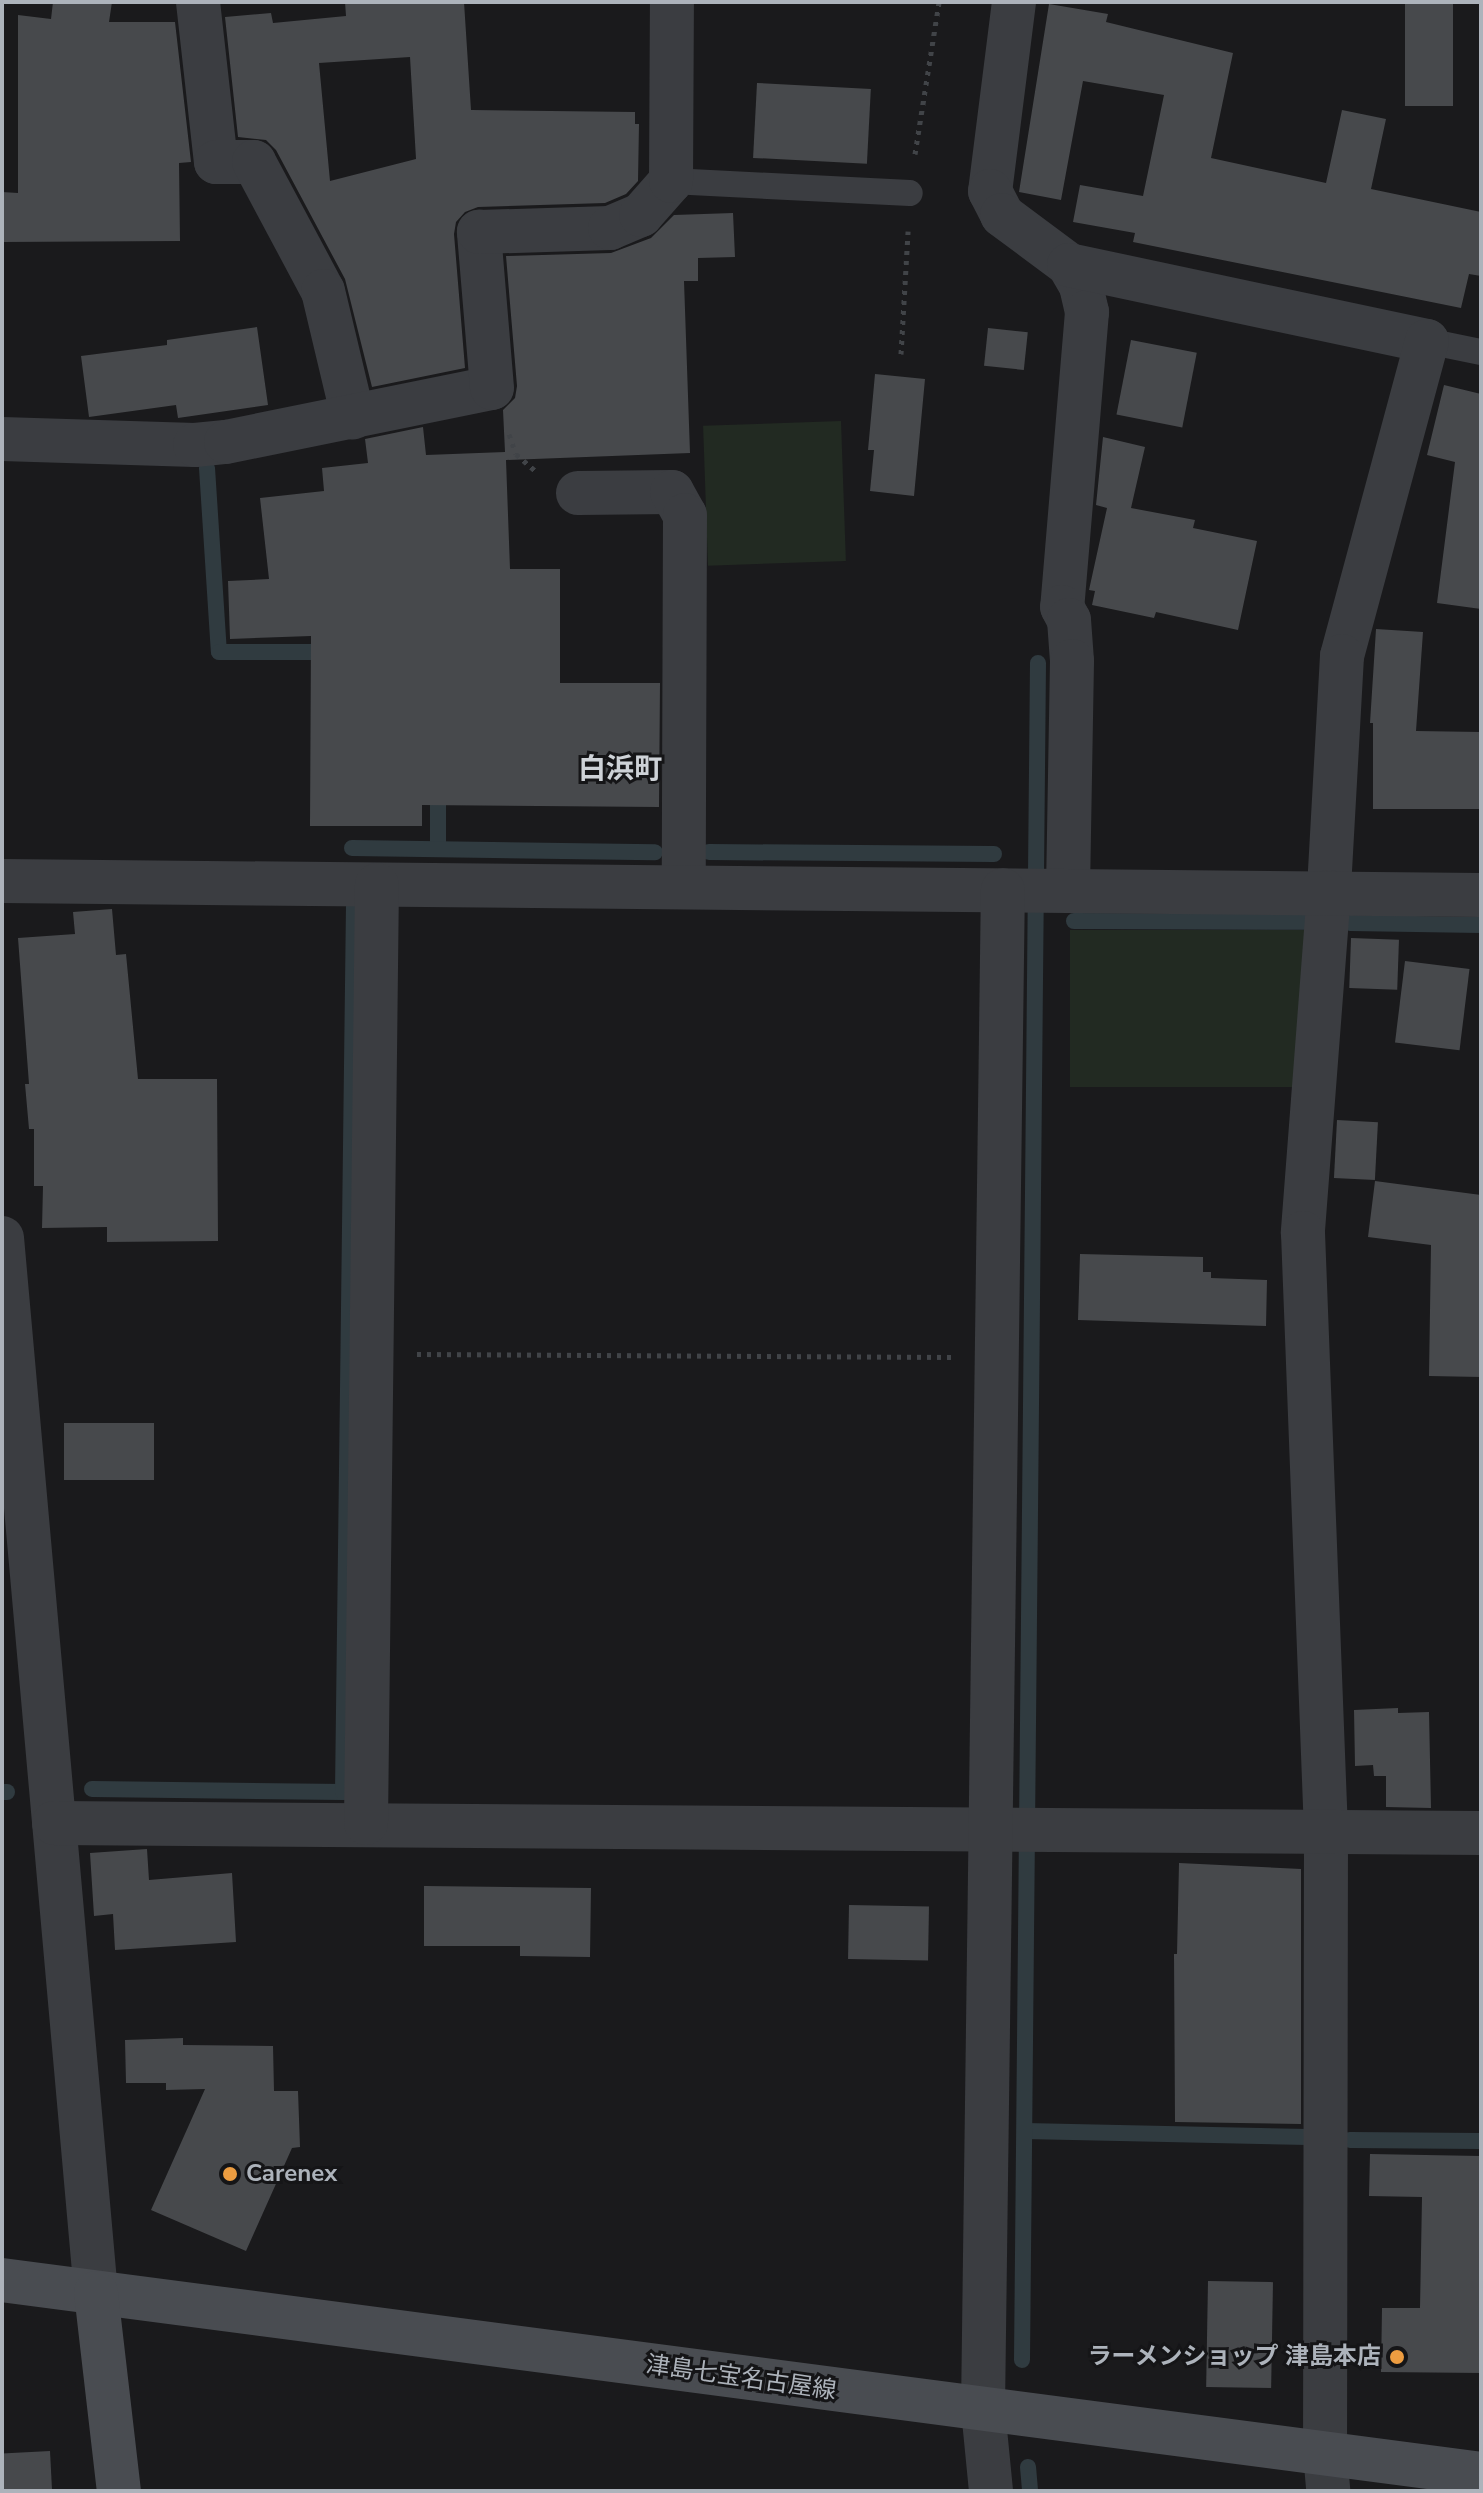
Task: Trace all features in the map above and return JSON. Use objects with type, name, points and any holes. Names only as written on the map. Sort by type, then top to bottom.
[{"type":"main road","name":"津島七宝名古屋線","points":[[2,2280],[983,2409],[1326,2472],[1481,2474]]},
{"type":"main road","points":[[96,2293],[119,2491]]},
{"type":"street","points":[[198,2],[216,162],[254,162],[268,188],[323,291],[353,417]]},
{"type":"street","points":[[2,439],[195,445],[492,388],[479,232],[610,228],[641,215],[671,181],[672,2]]},
{"type":"street","points":[[1014,2],[990,191],[1002,215],[1069,265],[1081,286],[1087,312],[1062,607],[1069,620],[1072,661],[1065,891]]},
{"type":"street","points":[[1069,265],[1427,341],[1342,656],[1329,892],[1303,1233],[1326,1832],[1326,2472]]},
{"type":"street","points":[[578,493],[672,492],[685,515],[684,887]]},
{"type":"street","points":[[2,881],[1481,895]]},
{"type":"street","points":[[366,1823],[377,885]]},
{"type":"street","points":[[991,2491],[983,2409],[995,1829],[996,1358],[1008,890]]},
{"type":"street","points":[[2,1238],[96,2293]]},
{"type":"street","points":[[54,1823],[1481,1833]]},
{"type":"lane","points":[[671,181],[910,193]]},
{"type":"lane","points":[[1427,341],[1481,352]]},
{"type":"path","points":[[492,388],[516,454],[555,486],[578,493]]},
{"type":"path","points":[[372,1354],[996,1358]]},
{"type":"shaded area","points":[[841,421],[846,561],[708,566],[703,426]]},
{"type":"shaded area","points":[[1070,930],[1313,930],[1313,1087],[1070,1087]]},
{"type":"building","points":[[53,2],[112,2],[109,22],[175,22],[191,162],[179,163],[180,241],[2,242],[2,192],[18,193],[18,15],[51,19]]},
{"type":"building","points":[[345,2],[464,2],[471,110],[635,112],[635,124],[639,124],[638,181],[626,194],[605,203],[478,207],[465,212],[456,222],[454,234],[465,368],[372,387],[345,279],[276,150],[266,140],[238,137],[225,17],[271,13],[273,23],[346,16]],"holes":[[[410,57],[416,159],[330,181],[319,63]]]},
{"type":"building","points":[[1405,2],[1453,2],[1453,106],[1405,106]]},
{"type":"building","points":[[1049,4],[1108,14],[1106,22],[1233,53],[1211,158],[1326,183],[1342,110],[1386,119],[1371,189],[1481,212],[1481,276],[1469,274],[1461,308],[1133,242],[1135,233],[1073,222],[1080,185],[1143,196],[1164,95],[1083,81],[1061,200],[1019,192]]},
{"type":"building","points":[[757,83],[871,89],[867,164],[753,158]]},
{"type":"building","points":[[733,213],[735,257],[698,258],[698,281],[684,281],[690,453],[506,460],[510,569],[560,569],[560,683],[660,683],[659,807],[422,805],[422,826],[310,826],[311,636],[230,639],[228,581],[269,579],[260,498],[324,491],[322,468],[368,463],[365,439],[423,427],[426,455],[505,452],[503,410],[515,398],[517,386],[506,256],[611,253],[651,238],[674,215]]},
{"type":"building","points":[[257,327],[268,405],[178,418],[176,405],[89,417],[81,356],[167,345],[167,340]]},
{"type":"building","points":[[988,328],[1028,332],[1024,370],[984,366]]},
{"type":"building","points":[[1131,340],[1197,353],[1182,427],[1116,415]]},
{"type":"building","points":[[875,374],[925,379],[914,496],[870,491],[874,450],[868,450]]},
{"type":"building","points":[[1444,385],[1481,394],[1481,609],[1437,603],[1455,462],[1427,455]]},
{"type":"building","points":[[1103,437],[1145,447],[1131,508],[1195,520],[1193,528],[1257,541],[1238,630],[1156,612],[1154,618],[1092,605],[1095,591],[1089,590],[1107,508],[1096,505]]},
{"type":"building","points":[[1376,629],[1423,632],[1416,731],[1481,732],[1481,809],[1373,809],[1373,723],[1370,723]]},
{"type":"building","points":[[112,909],[116,955],[126,954],[138,1079],[217,1079],[218,1241],[107,1242],[107,1227],[42,1228],[43,1186],[34,1186],[34,1129],[29,1129],[25,1084],[29,1084],[18,938],[75,934],[73,912]]},
{"type":"building","points":[[1351,938],[1399,940],[1397,990],[1349,988]]},
{"type":"building","points":[[1405,961],[1470,969],[1460,1050],[1395,1042]]},
{"type":"building","points":[[1337,1120],[1378,1122],[1375,1180],[1334,1178]]},
{"type":"building","points":[[1375,1181],[1481,1195],[1481,1377],[1429,1376],[1431,1245],[1368,1237]]},
{"type":"building","points":[[1080,1254],[1203,1257],[1203,1272],[1211,1272],[1211,1278],[1267,1280],[1266,1326],[1078,1320]]},
{"type":"building","points":[[64,1423],[154,1423],[154,1480],[64,1480]]},
{"type":"building","points":[[1398,1708],[1398,1713],[1429,1712],[1431,1808],[1386,1807],[1386,1776],[1374,1776],[1373,1765],[1355,1766],[1354,1710]]},
{"type":"building","points":[[147,1849],[149,1880],[232,1873],[236,1942],[115,1950],[113,1914],[94,1916],[90,1853]]},
{"type":"building","points":[[1179,1863],[1301,1869],[1301,2124],[1175,2122],[1174,1954],[1177,1954]]},
{"type":"building","points":[[424,1886],[591,1888],[590,1957],[520,1956],[520,1946],[424,1946]]},
{"type":"building","points":[[849,1905],[929,1906],[928,1960],[848,1959]]},
{"type":"building","points":[[183,2038],[183,2045],[273,2046],[274,2091],[298,2091],[300,2147],[292,2148],[246,2251],[151,2210],[205,2089],[166,2090],[166,2083],[126,2083],[125,2040]]},
{"type":"building","points":[[1370,2154],[1481,2156],[1481,2373],[1381,2372],[1382,2308],[1420,2308],[1422,2197],[1369,2196]]},
{"type":"building","points":[[1208,2281],[1273,2282],[1271,2388],[1206,2387]]},
{"type":"building","points":[[50,2451],[52,2491],[4,2491],[2,2454]]},
{"type":"waterway","points":[[207,468],[219,652],[332,652]]},
{"type":"waterway","points":[[1022,2360],[1038,663]]},
{"type":"waterway","points":[[438,783],[438,849]]},
{"type":"waterway","points":[[352,848],[655,852]]},
{"type":"waterway","points":[[709,852],[994,854]]},
{"type":"waterway","points":[[92,1789],[343,1792],[354,907]]},
{"type":"waterway","points":[[1074,921],[1304,922]]},
{"type":"waterway","points":[[1350,923],[1481,925]]},
{"type":"waterway","points":[[2,1792],[7,1792]]},
{"type":"waterway","points":[[1025,2131],[1308,2137]]},
{"type":"waterway","points":[[1350,2140],[1481,2141]]},
{"type":"waterway","points":[[1028,2467],[1030,2491]]},
{"type":"place","name":"Carenex","points":[[230,2174]]},
{"type":"place","name":"ラーメンショップ 津島本店","points":[[1397,2357]]},
{"type":"district","name":"白浜町","points":[[620,769]]}]
